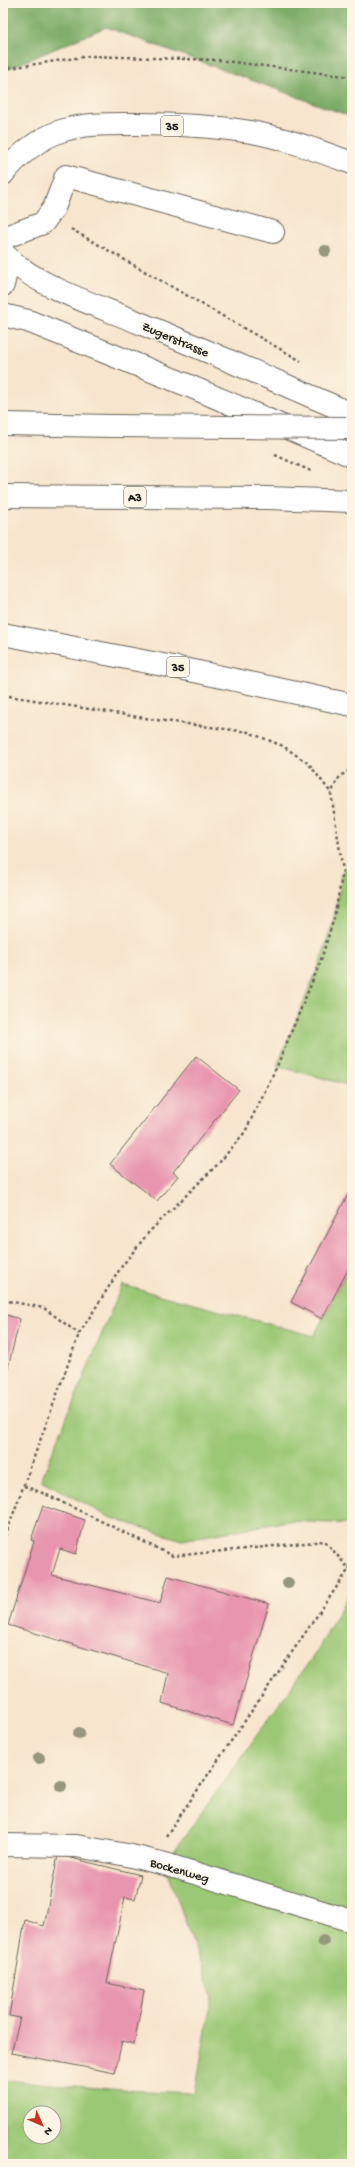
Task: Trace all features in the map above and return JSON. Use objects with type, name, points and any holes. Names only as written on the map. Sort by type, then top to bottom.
[{"type":"main road","name":"35","points":[[3,174],[30,148],[60,132],[87,125],[111,124],[213,128],[251,132],[284,140],[352,163]]},
{"type":"main road","points":[[3,285],[6,272],[4,248],[43,223],[47,215],[54,208],[66,176],[273,232]]},
{"type":"main road","name":"Zugerstrasse","points":[[4,248],[20,270],[55,287],[241,365],[352,414]]},
{"type":"main road","points":[[3,315],[28,321],[165,376],[352,456]]},
{"type":"main road","points":[[3,424],[352,428]]},
{"type":"main road","name":"A3","points":[[3,496],[352,500]]},
{"type":"main road","name":"35","points":[[3,634],[194,670],[352,705]]},
{"type":"main road","name":"Bockenweg","points":[[3,1845],[76,1846],[150,1860],[352,1921]]},
{"type":"path","points":[[3,69],[89,56],[216,60],[352,77]]},
{"type":"path","points":[[47,215],[257,337],[307,364]]},
{"type":"path","points":[[3,695],[157,720],[248,732],[283,746],[309,764],[331,793],[343,871],[334,918],[320,963],[277,1066],[245,1132],[219,1163],[149,1232],[122,1266],[79,1334],[3,1542]]},
{"type":"path","points":[[331,793],[340,776],[352,769]]},
{"type":"path","points":[[3,1300],[44,1308],[79,1334]]},
{"type":"path","points":[[24,1486],[45,1494],[173,1556],[325,1541],[349,1569]]},
{"type":"path","points":[[150,1860],[349,1569],[352,1562]]},
{"type":"green space","points":[[3,3],[352,3],[352,117],[106,27],[3,71]]},
{"type":"green space","points":[[352,859],[352,1086],[277,1066],[320,963],[334,918],[343,871]]},
{"type":"green space","points":[[352,1262],[352,1524],[288,1521],[182,1540],[109,1517],[41,1480],[122,1285],[314,1336]]},
{"type":"green space","points":[[352,1588],[352,2164],[3,2164],[3,2080],[121,2090],[195,2093],[212,1996],[165,1864],[317,1651]]},
{"type":"building","points":[[196,1056],[239,1090],[173,1172],[178,1176],[157,1201],[110,1164]]},
{"type":"building","points":[[352,1187],[352,1262],[322,1319],[291,1302]]},
{"type":"building","points":[[3,1314],[20,1319],[6,1375],[3,1375]]},
{"type":"building","points":[[43,1506],[85,1520],[76,1554],[60,1549],[52,1575],[160,1603],[168,1576],[269,1604],[233,1725],[162,1703],[168,1673],[8,1625],[34,1541],[31,1540]]},
{"type":"building","points":[[58,1855],[141,1875],[135,1899],[125,1897],[107,1983],[144,1991],[134,2044],[122,2041],[115,2073],[11,2053],[20,2018],[9,2016],[25,1920],[44,1926]]}]
